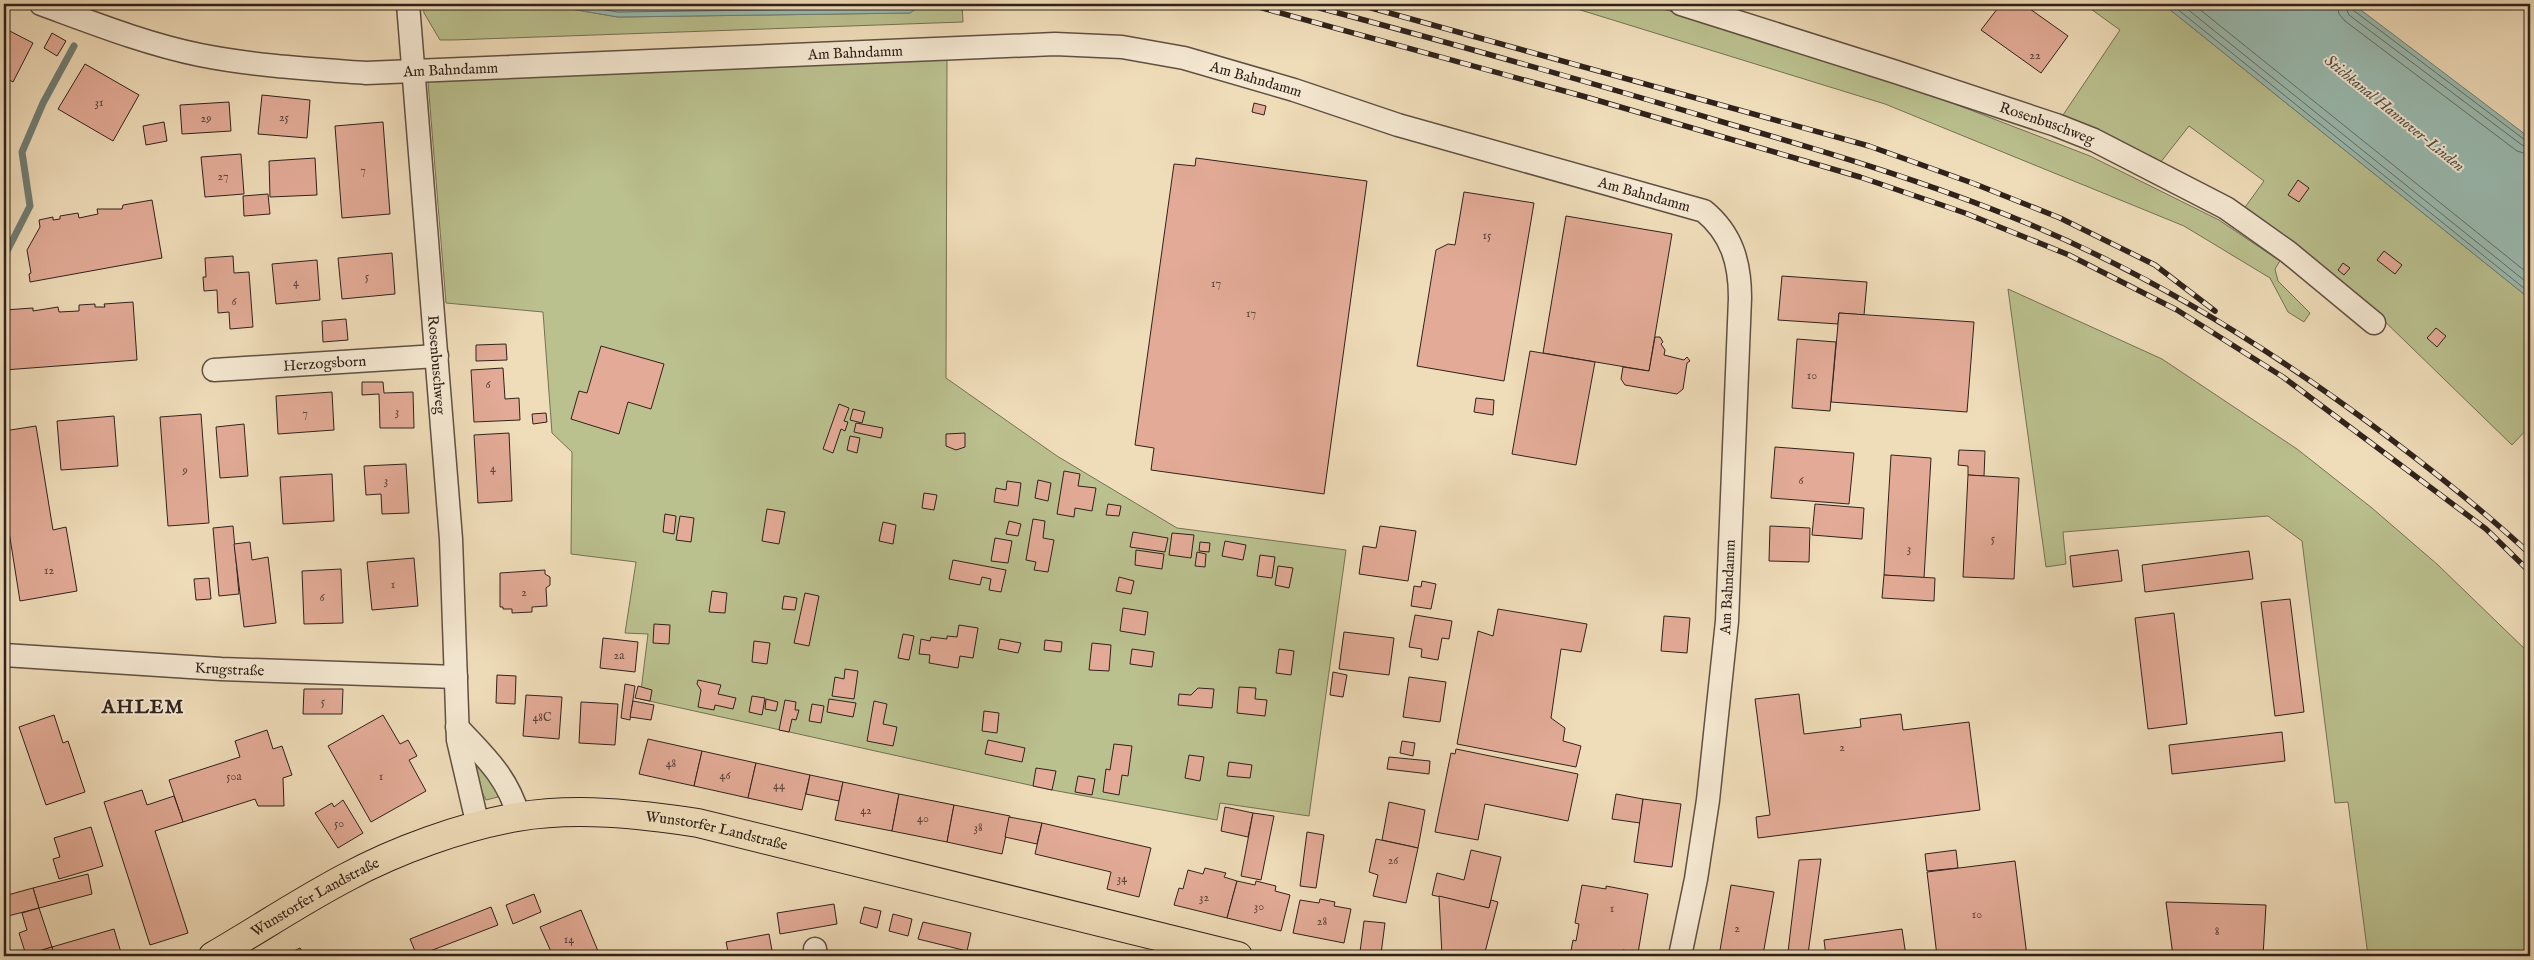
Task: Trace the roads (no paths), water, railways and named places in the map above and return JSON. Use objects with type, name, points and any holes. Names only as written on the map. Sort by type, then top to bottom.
[{"type":"main road","name":"Wunstorfer Landstraße","points":[[214,956],[347,876],[406,850],[478,826],[518,817],[577,813],[617,814],[698,823],[1238,956]]},
{"type":"street","name":"Am Bahndamm","points":[[42,4],[118,32],[200,54],[289,68],[366,72],[1054,44],[1122,47],[1184,58],[1294,90],[1408,127],[1704,211],[1715,220],[1731,243],[1740,274],[1740,298],[1727,622],[1708,800],[1696,879],[1680,956]]},
{"type":"street","name":"Rosenbuschweg","points":[[408,4],[451,539],[458,740],[478,826]]},
{"type":"street","name":"Rosenbuschweg","points":[[1681,4],[1896,72],[2056,125],[2094,140],[2226,208],[2288,252],[2374,323]]},
{"type":"street","name":"Herzogsborn","points":[[214,370],[437,356]]},
{"type":"street","name":"Krugstraße","points":[[4,655],[221,669],[456,677]]},
{"type":"street","points":[[458,727],[502,776],[514,800],[518,817]]},
{"type":"water","points":[[542,4],[923,4],[910,13],[618,17]]},
{"type":"water","name":"Stichkanal Hannover-Linden","points":[[2163,4],[2353,4],[2530,138],[2530,299]]},
{"type":"waterway","points":[[4,257],[30,206],[22,152],[43,103],[74,46]]},
{"type":"railway","points":[[1248,4],[1586,97],[1860,177],[1965,213],[2069,255],[2177,310],[2283,377],[2486,529],[2530,572]]},
{"type":"railway","points":[[1305,4],[1674,107],[1839,157],[1987,207],[2073,243],[2167,291],[2302,375],[2425,465],[2530,554]]},
{"type":"railway","points":[[1357,4],[1869,146],[1975,184],[2060,218],[2155,265],[2215,311]]},
{"type":"district","name":"AHLEM","points":[[143,707]]}]
